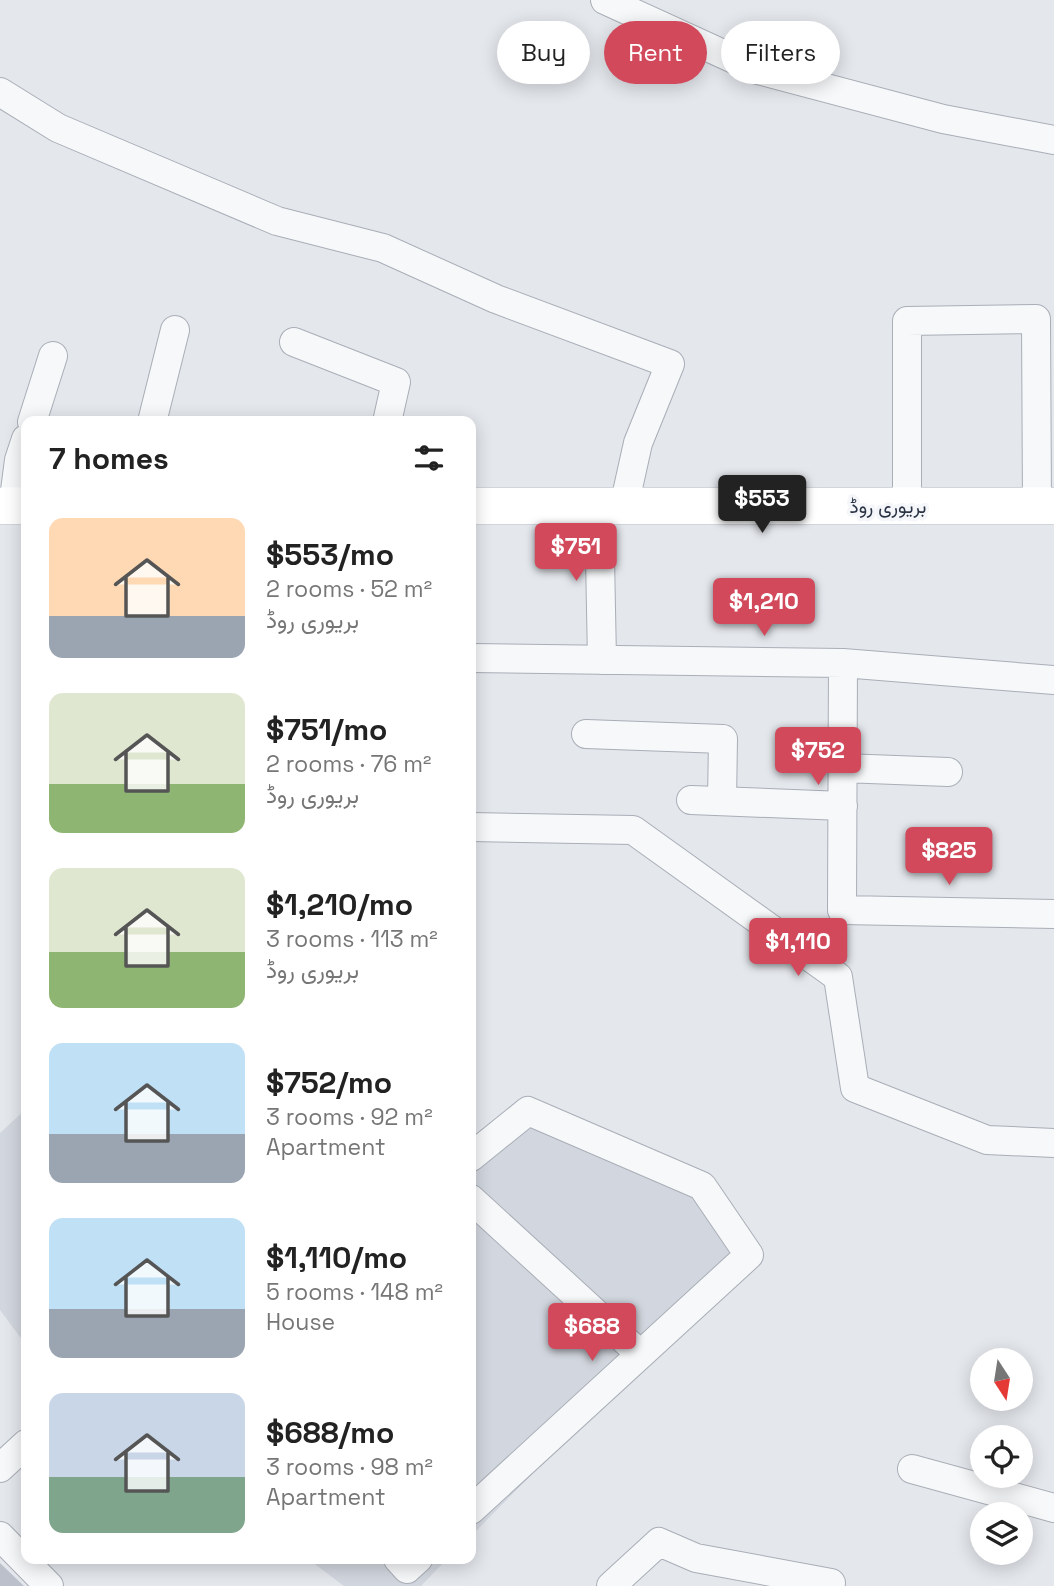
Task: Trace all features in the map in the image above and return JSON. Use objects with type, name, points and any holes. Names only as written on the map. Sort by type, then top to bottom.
[{"type":"main road","name":"بریوری روڈ","points":[[476,506],[1045,506]]},
{"type":"street","points":[[605,0],[758,71],[943,119],[1054,140]]},
{"type":"street","points":[[0,92],[58,128],[277,221],[383,248],[496,299],[670,365],[611,506],[601,660]]},
{"type":"street","points":[[906,506],[907,321],[1036,319],[1045,506]]},
{"type":"street","points":[[154,416],[175,330]]},
{"type":"street","points":[[294,342],[397,382],[388,416]]},
{"type":"street","points":[[34,416],[53,356]]},
{"type":"street","points":[[13,506],[21,454]]},
{"type":"street","points":[[476,658],[844,663],[1054,680]]},
{"type":"street","points":[[844,663],[842,910],[1054,914]]},
{"type":"street","points":[[586,734],[723,739],[722,802]]},
{"type":"street","points":[[843,768],[948,772]]},
{"type":"street","points":[[691,800],[843,806]]},
{"type":"street","points":[[476,827],[633,830],[838,977],[855,1088],[988,1140],[1054,1143]]},
{"type":"street","points":[[476,1153],[528,1111],[702,1186],[749,1255],[639,1353],[476,1505]]},
{"type":"street","points":[[476,1204],[639,1353]]},
{"type":"street","points":[[0,1468],[21,1449]]},
{"type":"street","points":[[912,1469],[1054,1508]]},
{"type":"street","points":[[0,1536],[21,1557]]},
{"type":"street","points":[[611,1586],[659,1542],[696,1558],[831,1583]]},
{"type":"street","points":[[27,1564],[49,1586]]},
{"type":"shaded area","points":[[528,1111],[702,1186],[749,1255],[476,1531],[476,1171]]},
{"type":"shaded area","points":[[21,1114],[21,1338],[0,1310],[0,1133]]},
{"type":"shaded area","points":[[315,1564],[442,1564],[421,1586],[344,1586]]},
{"type":"building","points":[[0,1563],[24,1586],[0,1586]]}]
